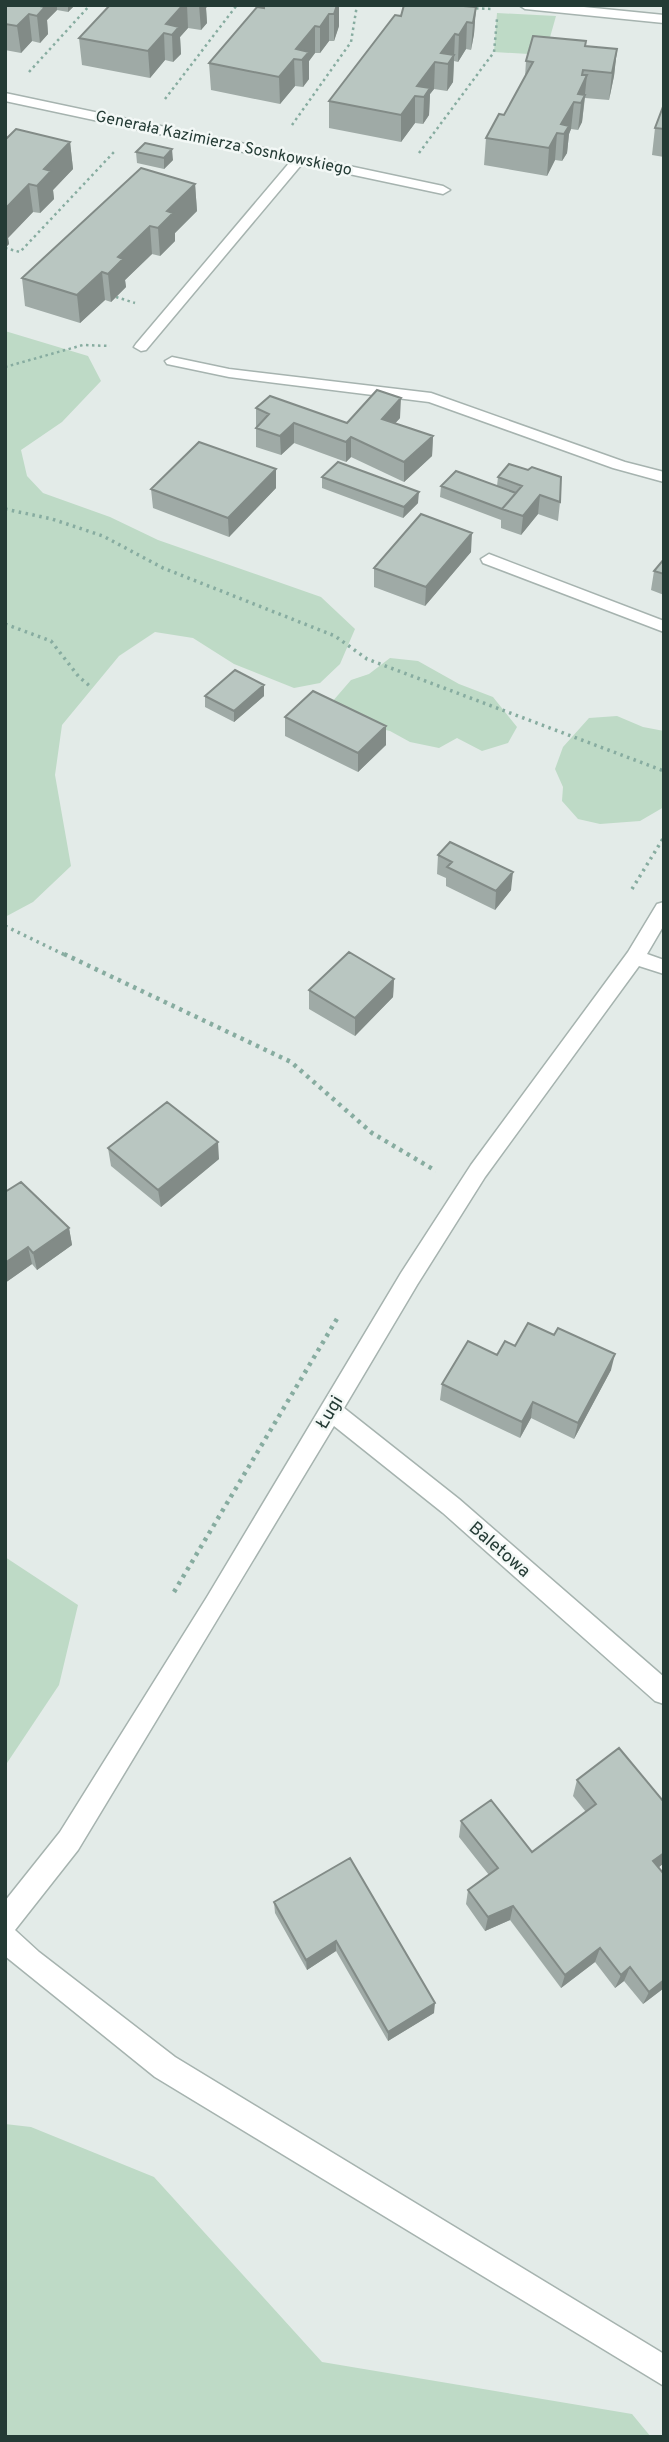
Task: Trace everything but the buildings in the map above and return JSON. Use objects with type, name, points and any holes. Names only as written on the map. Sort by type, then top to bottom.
[{"type":"street","points":[[525,5],[664,19]]},
{"type":"street","name":"Generała Kazimierza Sosnkowskiego","points":[[6,97],[443,190]]},
{"type":"street","points":[[141,347],[300,158]]},
{"type":"street","points":[[172,361],[229,373],[431,398],[619,465],[664,477]]},
{"type":"street","points":[[489,559],[664,627]]},
{"type":"street","name":"Ługi","points":[[5,1922],[69,1841],[467,1189],[635,957],[664,909]]},
{"type":"street","points":[[635,957],[664,967]]},
{"type":"street","name":"Baletowa","points":[[330,1410],[452,1506],[664,1693]]},
{"type":"street","points":[[5,1938],[40,1969],[165,2067],[664,2371]]},
{"type":"path","points":[[6,97],[90,5]]},
{"type":"path","points":[[144,126],[237,5]]},
{"type":"path","points":[[272,153],[351,42],[356,5]]},
{"type":"path","points":[[400,179],[494,52],[498,11],[461,8]]},
{"type":"path","points":[[5,248],[20,252],[120,146]]},
{"type":"path","points":[[50,203],[64,206]]},
{"type":"path","points":[[5,367],[83,345],[141,347]]},
{"type":"path","points":[[5,509],[52,519],[103,536],[163,568],[335,636],[367,659],[470,701],[664,771]]},
{"type":"path","points":[[5,624],[51,641],[90,687]]},
{"type":"path","points":[[5,926],[291,1062],[372,1133],[467,1189]]},
{"type":"green space","points":[[497,13],[556,16],[545,55],[494,52]]},
{"type":"green space","points":[[5,331],[88,356],[101,381],[62,422],[21,450],[27,476],[43,493],[110,517],[158,540],[321,597],[355,629],[340,664],[320,683],[294,688],[234,664],[193,638],[155,632],[119,656],[62,725],[55,775],[71,866],[33,902],[5,917]]},
{"type":"green space","points":[[390,658],[418,661],[459,684],[493,697],[517,727],[508,743],[482,751],[457,738],[439,748],[410,742],[390,731],[360,724],[332,702],[351,680],[369,674]]},
{"type":"green space","points":[[617,716],[643,727],[664,731],[664,807],[640,821],[600,824],[578,819],[562,801],[563,787],[555,769],[563,747],[589,718]]},
{"type":"green space","points":[[5,1557],[78,1605],[59,1685],[5,1766]]},
{"type":"green space","points":[[5,2124],[31,2127],[154,2177],[322,2362],[632,2414],[651,2437],[5,2437]]}]
